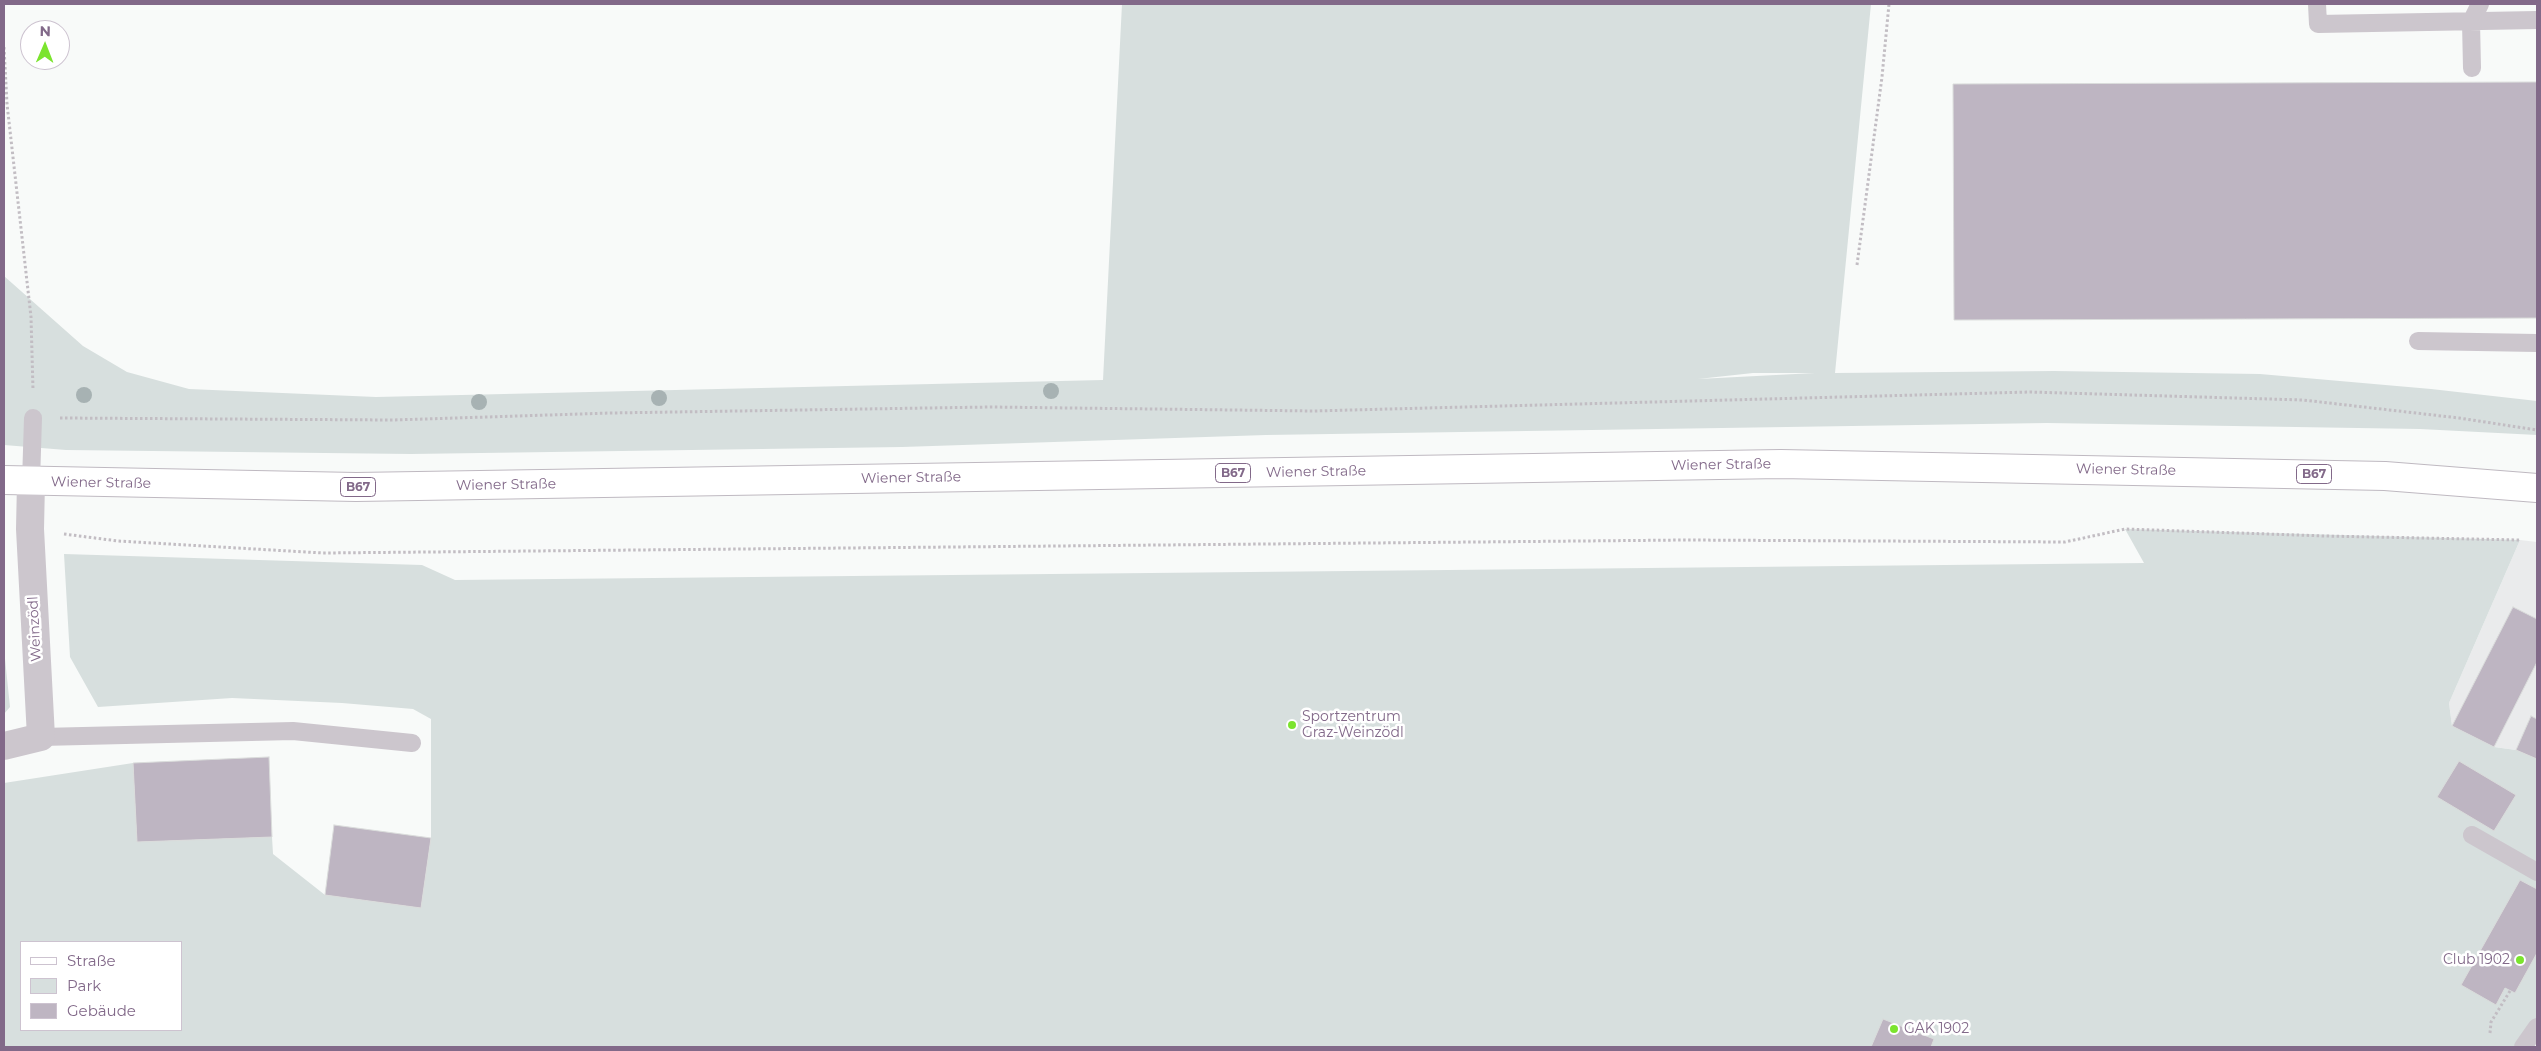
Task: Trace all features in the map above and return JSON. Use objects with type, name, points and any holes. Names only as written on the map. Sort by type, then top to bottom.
[{"type":"main road","name":"Wiener Straße","points":[[4,480],[356,487],[1781,464],[2385,476],[2537,488]]},
{"type":"street","name":"Weinzödl","points":[[31,482],[30,529],[41,737]]},
{"type":"street","points":[[4,746],[41,737]]},
{"type":"lane","points":[[2318,4],[2318,24],[2537,20]]},
{"type":"lane","points":[[2472,68],[2472,22],[2480,4]]},
{"type":"lane","points":[[2418,341],[2537,343]]},
{"type":"lane","points":[[31,482],[32,418]]},
{"type":"lane","points":[[41,737],[293,731],[412,743]]},
{"type":"lane","points":[[2472,835],[2537,872]]},
{"type":"lane","points":[[2523,1047],[2537,1027]]},
{"type":"path","points":[[1857,265],[1882,77],[1889,4]]},
{"type":"path","points":[[4,47],[7,104],[31,317],[32,418],[393,420],[611,413],[991,407],[1314,411],[2030,392],[2303,400],[2459,418],[2537,430]]},
{"type":"path","points":[[30,529],[118,542],[323,552],[1685,540],[2065,542],[2125,529],[2520,540]]},
{"type":"path","points":[[2490,1033],[2491,1022],[2510,991]]},
{"type":"shaded area","points":[[2520,540],[2537,542],[2537,759],[2516,750],[2494,747],[2452,726],[2449,703]]},
{"type":"green space","points":[[1122,4],[1871,4],[1835,373],[2054,371],[2260,374],[2431,389],[2537,401],[2537,435],[2420,429],[2047,423],[1266,435],[902,447],[411,454],[66,450],[4,445],[4,276],[83,346],[127,372],[189,389],[376,397],[1103,380]],"holes":[[[1753,373],[1815,373],[1698,379]]]},
{"type":"green space","name":"Sportzentrum Graz-Weinzödl","points":[[2125,529],[2520,540],[2449,703],[2452,726],[2494,747],[2516,750],[2537,759],[2537,1027],[2523,1047],[4,1047],[4,783],[133,763],[137,842],[272,837],[273,854],[325,895],[421,908],[431,838],[431,719],[413,709],[342,703],[232,698],[98,707],[70,657],[64,554],[422,565],[455,580],[2144,563]]},
{"type":"green space","points":[[4,649],[10,707],[4,714]]},
{"type":"building","points":[[2537,82],[2537,318],[1954,320],[1953,84]]},
{"type":"building","points":[[2513,607],[2537,619],[2537,662],[2494,747],[2452,726]]},
{"type":"building","points":[[2531,716],[2537,719],[2537,759],[2516,750]]},
{"type":"building","points":[[269,757],[272,837],[137,842],[133,763]]},
{"type":"building","points":[[2459,761],[2516,795],[2494,831],[2437,797]]},
{"type":"building","points":[[334,825],[431,838],[421,908],[325,895]]},
{"type":"building","points":[[2520,880],[2537,889],[2537,953],[2515,993],[2505,988],[2496,1005],[2461,985]]},
{"type":"building","name":"GAK 1902","points":[[1883,1019],[1934,1039],[1931,1047],[1871,1047]]},
{"type":"place","name":"Sportzentrum Graz-Weinzödl","points":[[1292,725]]},
{"type":"place","name":"Club 1902","points":[[2520,960]]},
{"type":"place","name":"GAK 1902","points":[[1894,1029]]}]
